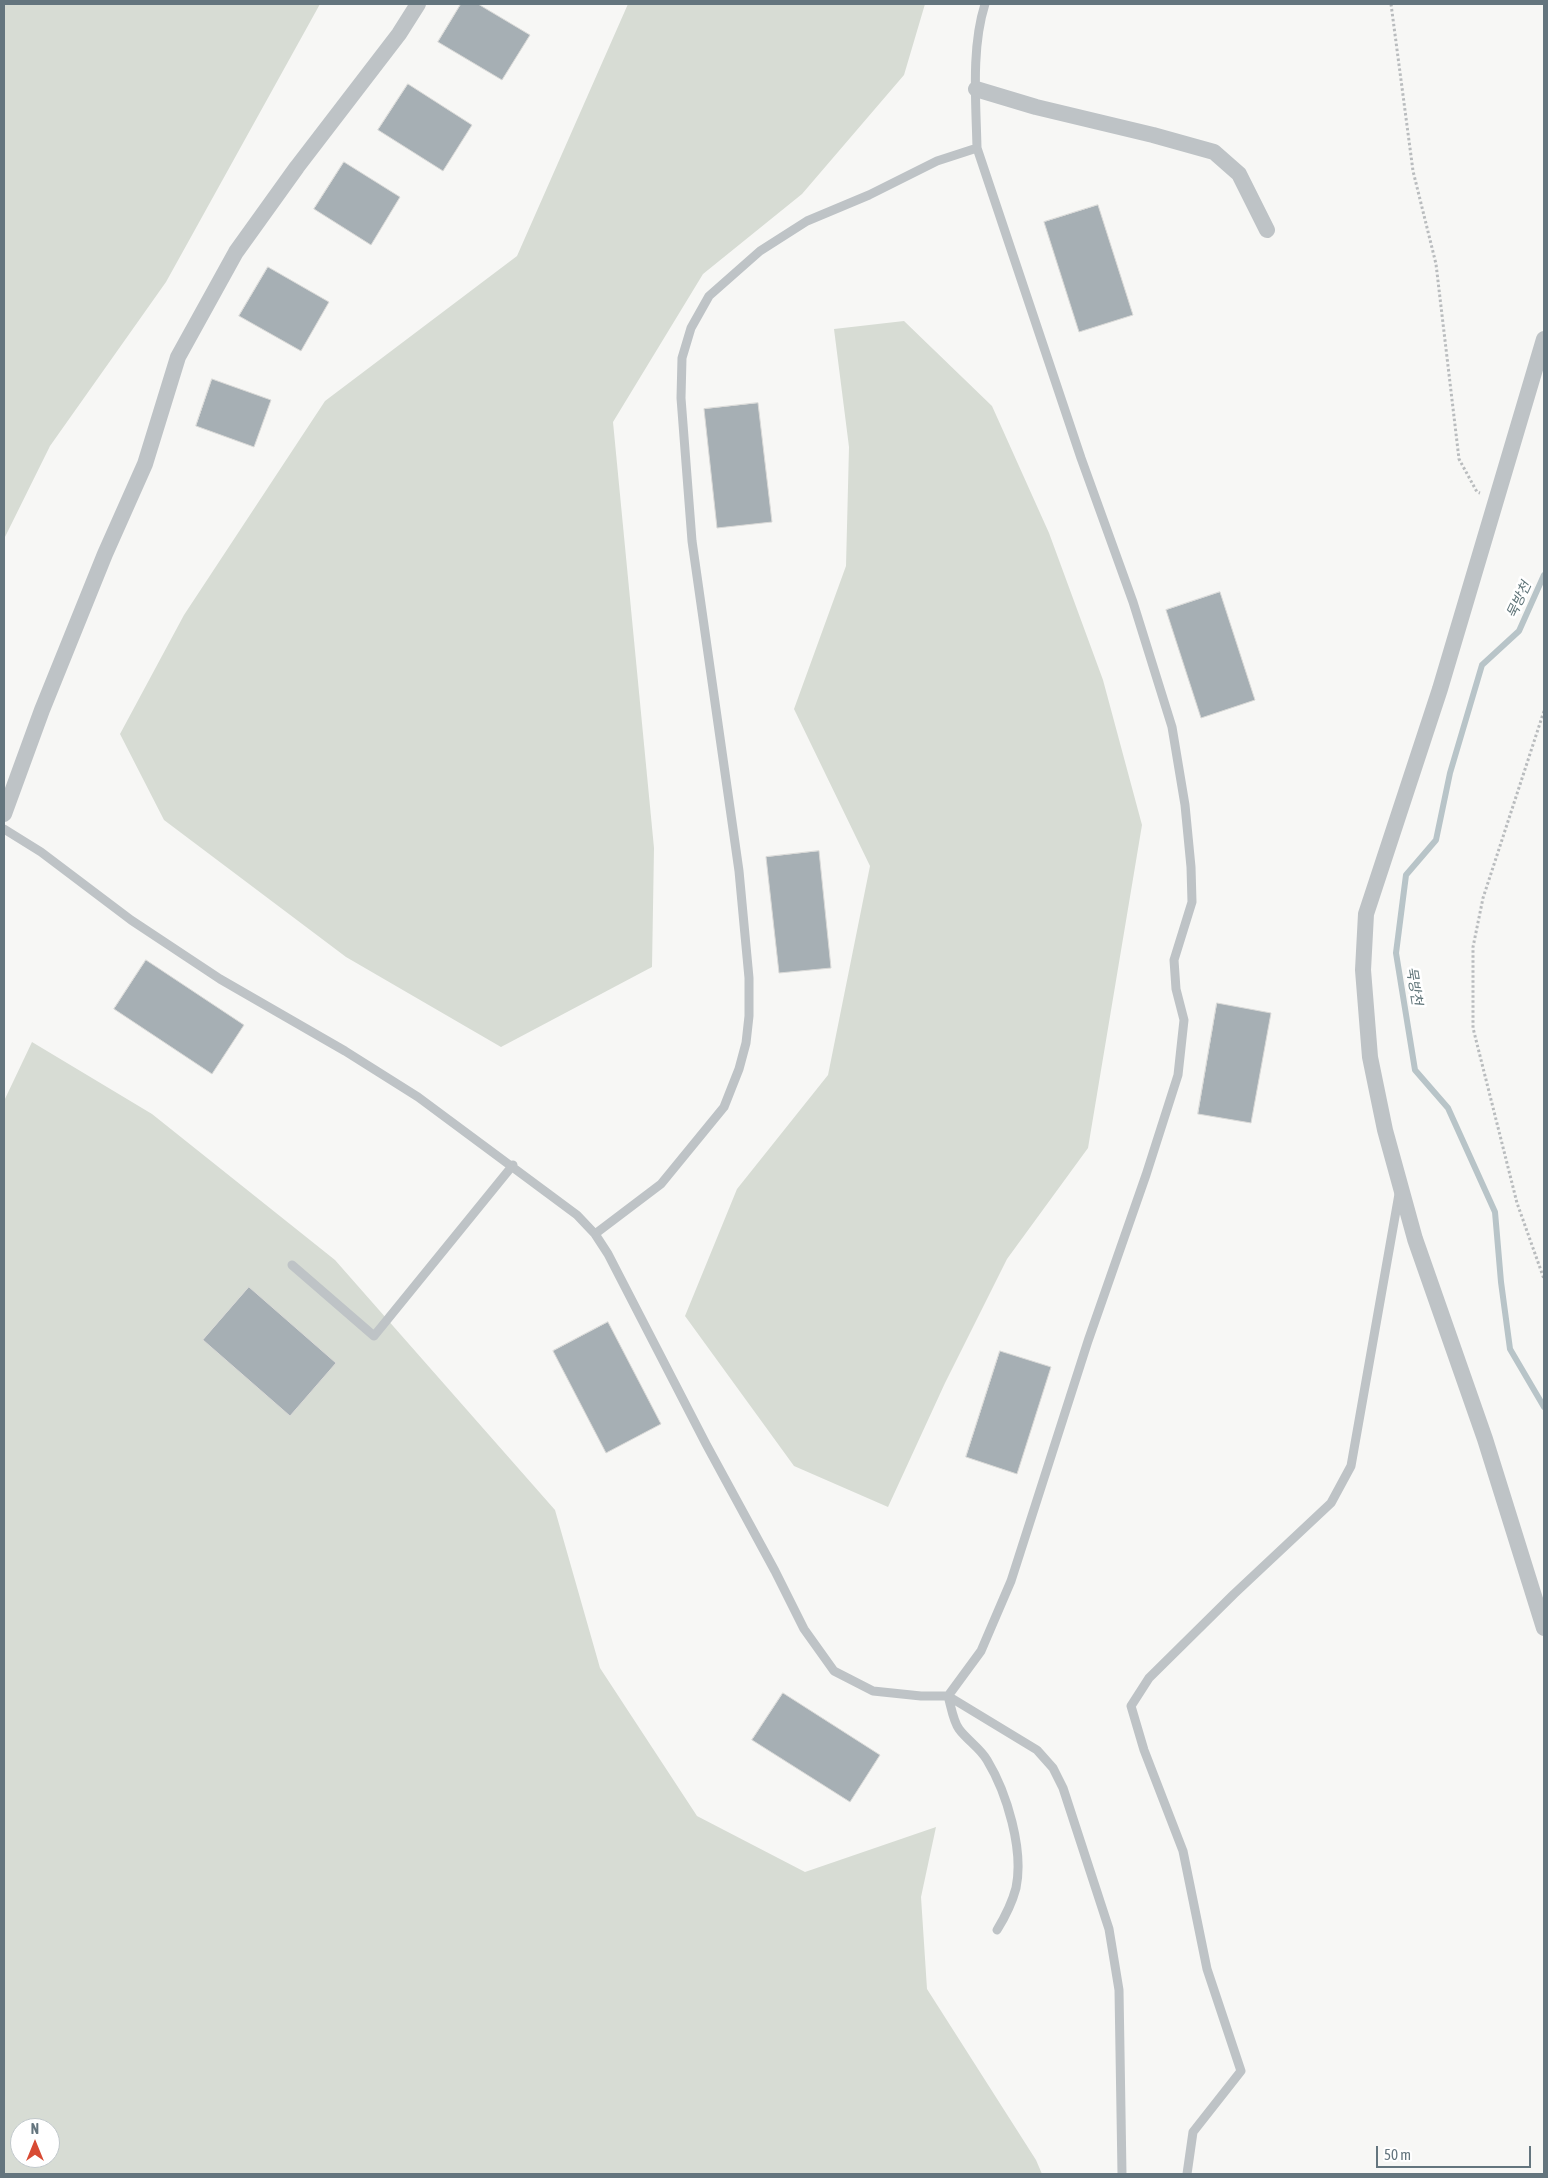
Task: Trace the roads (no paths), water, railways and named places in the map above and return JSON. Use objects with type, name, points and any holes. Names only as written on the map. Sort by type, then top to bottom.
[{"type":"street","points":[[4,814],[42,710],[101,563],[145,464],[178,357],[236,252],[297,167],[399,34],[418,4]]},
{"type":"street","points":[[976,89],[1036,107],[1153,135],[1214,152],[1239,174],[1267,230]]},
{"type":"street","points":[[1544,339],[1440,689],[1366,914],[1363,970],[1370,1057],[1385,1130],[1415,1239],[1485,1439],[1544,1628]]},
{"type":"lane","points":[[948,1696],[981,1651],[1011,1581],[1088,1341],[1146,1175],[1178,1075],[1184,1020],[1176,989],[1174,960],[1192,902],[1191,867],[1185,805],[1172,727],[1132,602],[1078,449],[977,148],[976,89],[980,20],[984,4]]},
{"type":"lane","points":[[595,1234],[661,1184],[724,1107],[744,1052],[749,1016],[749,978],[739,871],[692,541],[681,398],[682,358],[691,328],[709,296],[760,251],[807,221],[869,195],[938,161],[977,148]]},
{"type":"lane","points":[[4,829],[41,852],[130,920],[220,979],[345,1051],[418,1097],[513,1165],[577,1215],[595,1234],[608,1254],[706,1444],[776,1570],[804,1628],[834,1671],[873,1691],[920,1696],[948,1696],[1037,1750],[1053,1768],[1063,1788],[1088,1858],[1109,1929],[1119,1990],[1122,2174]]},
{"type":"lane","points":[[292,1265],[374,1336],[513,1165]]},
{"type":"lane","points":[[1186,2174],[1192,2132],[1241,2071],[1207,1969],[1183,1851],[1144,1750],[1131,1706],[1149,1678],[1234,1594],[1332,1503],[1351,1466],[1401,1187]]},
{"type":"lane","points":[[948,1696],[958,1727],[986,1759],[1000,1786],[1011,1818],[1017,1854],[1016,1888],[1006,1914],[997,1930]]},
{"type":"waterway","name":"묵방천","points":[[1544,575],[1519,631],[1482,665],[1450,773],[1436,840],[1406,875],[1396,953],[1415,1070],[1448,1108],[1495,1212],[1501,1282],[1510,1349],[1544,1407]]}]
